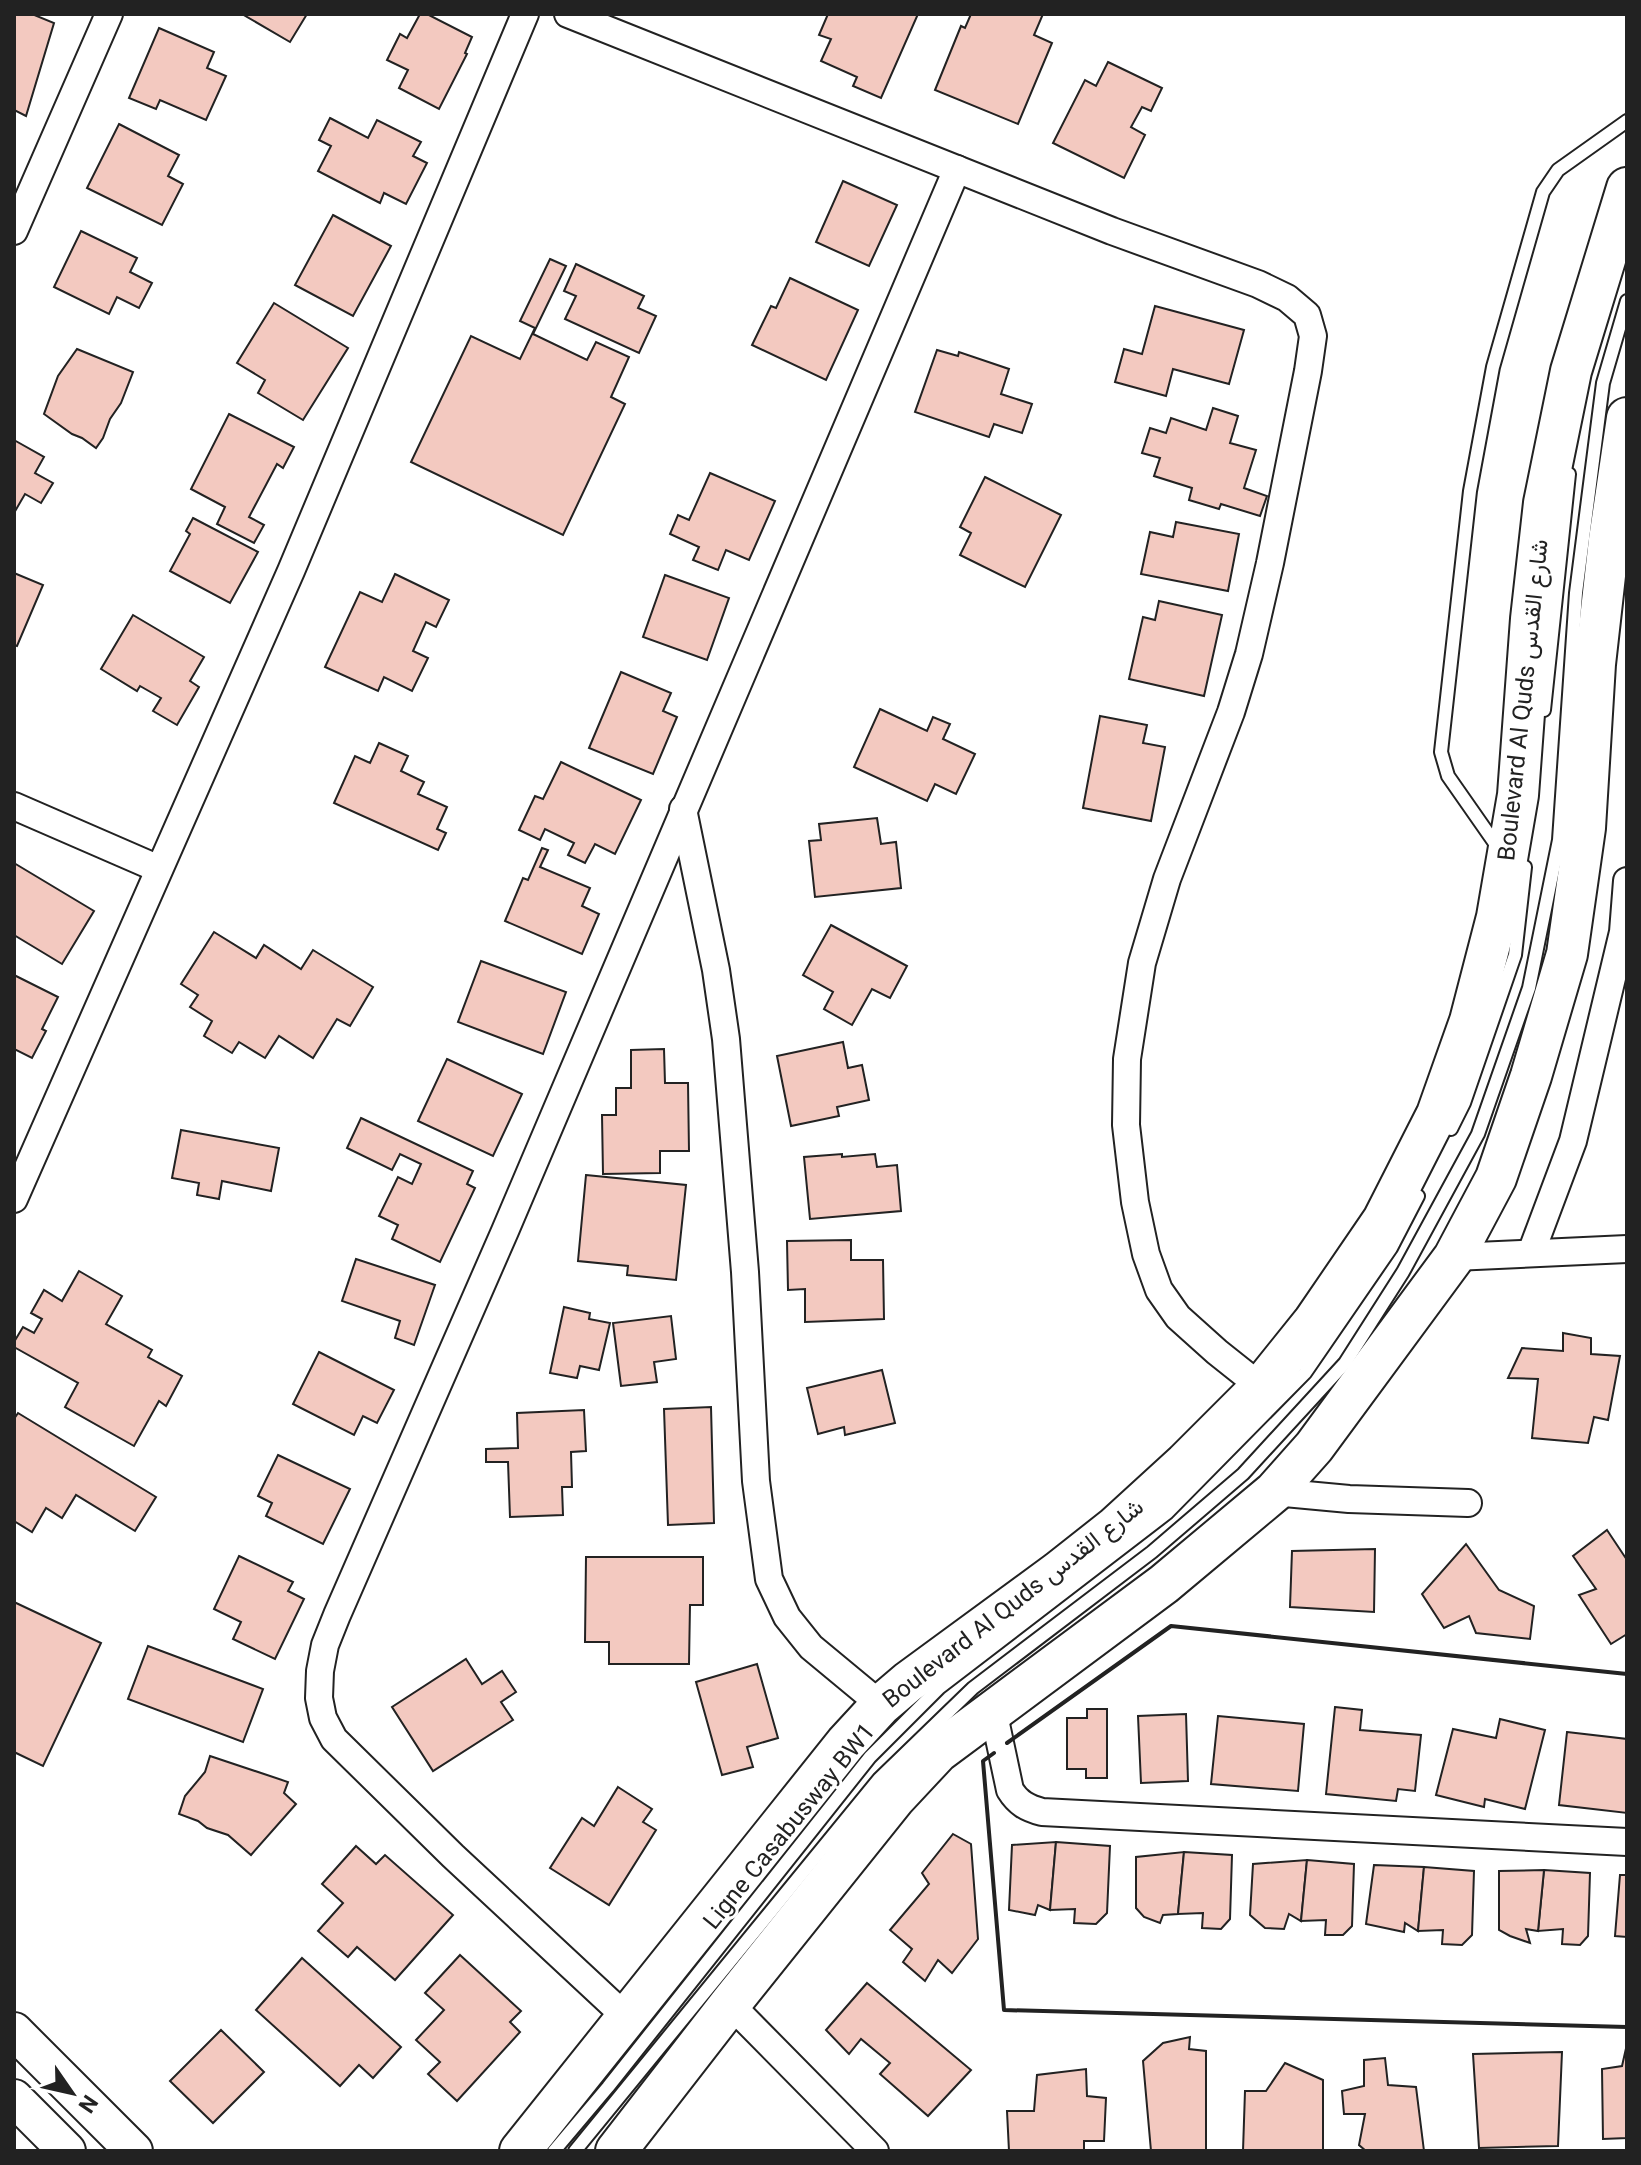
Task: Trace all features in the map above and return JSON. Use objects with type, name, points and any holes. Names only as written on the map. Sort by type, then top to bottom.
[{"type":"main road","name":"Boulevard Al Quds شارع القدس","points":[[520,2151],[846,1743],[881,1705],[1115,1527],[1185,1463],[1261,1387],[1314,1321],[1383,1220],[1437,1114],[1470,1021],[1497,917],[1516,861],[1531,619],[1544,503],[1571,371],[1627,188]]},
{"type":"main road","points":[[616,2151],[895,1798],[938,1752],[1164,1584],[1274,1492],[1314,1447],[1454,1257],[1496,1178],[1531,1076],[1567,954],[1585,828],[1595,664],[1627,418]]},
{"type":"main road","points":[[14,2031],[134,2151]]},
{"type":"main road","points":[[14,2098],[67,2151]]},
{"type":"street","points":[[14,231],[109,14]]},
{"type":"street","points":[[14,1199],[291,571],[525,14]]},
{"type":"street","points":[[568,14],[1287,298],[1307,315],[1313,336],[1270,563],[1249,654],[1231,712],[1167,879],[1142,963],[1127,1059],[1126,1125],[1135,1202],[1146,1254],[1159,1290],[1178,1317],[1261,1387]]},
{"type":"street","points":[[627,2018],[453,1856],[334,1739],[323,1718],[319,1698],[320,1671],[325,1645],[358,1563],[505,1231],[957,169]]},
{"type":"street","points":[[14,806],[159,869]]},
{"type":"street","points":[[683,809],[716,970],[726,1039],[745,1272],[756,1481],[769,1579],[787,1617],[811,1647],[881,1705]]},
{"type":"street","points":[[1531,1253],[1573,1141],[1623,932],[1627,881]]},
{"type":"street","points":[[1454,1257],[1627,1249]]},
{"type":"street","points":[[1274,1492],[1349,1499],[1468,1503]]},
{"type":"street","points":[[993,1710],[1010,1790],[1024,1806],[1042,1812],[1627,1842]]},
{"type":"street","points":[[730,2004],[875,2151]]},
{"type":"lane","points":[[1444,1143],[1464,1103],[1515,955],[1516,861],[1456,789],[1443,765],[1441,752],[1470,491],[1493,367],[1543,192],[1558,170],[1627,121]]},
{"type":"lane","points":[[1574,426],[1578,380],[1617,264]]},
{"type":"lane","name":"Ligne Casabusway BW1","points":[[575,2151],[879,1779],[973,1688],[1152,1552],[1243,1474],[1345,1363],[1403,1272],[1478,1134],[1529,988],[1559,840],[1576,593],[1603,383],[1627,301]]},
{"type":"lane","points":[[1542,720],[1570,457]]},
{"type":"lane","name":"Ligne Casabusway BW1","points":[[554,2151],[870,1757],[939,1688],[1167,1513],[1305,1373],[1391,1248],[1424,1182]]},
{"type":"building","points":[[14,14],[32,14],[54,23],[26,116],[14,110]]},
{"type":"building","points":[[242,14],[307,14],[290,42]]},
{"type":"building","points":[[420,14],[427,14],[472,37],[467,54],[439,109],[399,88],[408,70],[387,60],[400,34],[407,38]]},
{"type":"building","points":[[828,14],[918,14],[881,98],[853,86],[857,77],[821,61],[831,39],[819,35]]},
{"type":"building","points":[[971,14],[1043,14],[1034,35],[1052,43],[1018,124],[935,90],[961,26],[965,28]]},
{"type":"building","points":[[159,28],[214,52],[207,68],[226,76],[206,120],[160,100],[156,109],[129,98]]},
{"type":"building","points":[[1108,62],[1162,88],[1151,111],[1142,107],[1131,127],[1145,135],[1124,178],[1053,143],[1085,80],[1096,86]]},
{"type":"building","points":[[330,118],[368,138],[377,120],[421,142],[413,156],[427,163],[406,204],[384,193],[380,203],[318,171],[331,146],[319,140]]},
{"type":"building","points":[[119,124],[179,155],[168,176],[183,184],[162,225],[87,188]]},
{"type":"building","points":[[843,181],[897,205],[869,266],[816,242]]},
{"type":"building","points":[[333,215],[391,246],[353,316],[295,285]]},
{"type":"building","points":[[81,231],[137,258],[130,272],[152,283],[139,308],[117,297],[109,314],[54,287]]},
{"type":"building","points":[[550,259],[566,266],[533,334],[587,360],[596,342],[629,357],[611,397],[625,404],[563,535],[411,462],[471,336],[520,359],[535,328],[520,321]]},
{"type":"building","points":[[576,264],[644,296],[638,308],[656,316],[639,353],[565,319],[576,296],[564,291]]},
{"type":"building","points":[[790,278],[858,310],[826,380],[752,345],[771,306],[776,308]]},
{"type":"building","points":[[274,303],[348,348],[303,420],[258,393],[265,380],[237,363]]},
{"type":"building","points":[[1155,306],[1244,330],[1229,384],[1173,369],[1166,396],[1115,382],[1124,349],[1142,354]]},
{"type":"building","points":[[77,349],[133,372],[121,403],[96,448],[44,414],[58,376]]},
{"type":"building","points":[[937,350],[958,356],[959,352],[1009,369],[1001,394],[1032,404],[1022,433],[994,424],[989,437],[915,412]]},
{"type":"building","points":[[1213,408],[1238,416],[1230,443],[1256,450],[1244,488],[1267,496],[1260,516],[1221,504],[1219,509],[1189,500],[1192,488],[1154,476],[1160,458],[1142,453],[1150,428],[1166,433],[1171,418],[1206,430]]},
{"type":"building","points":[[229,414],[294,447],[283,468],[277,464],[249,517],[264,525],[254,543],[217,524],[225,507],[191,489]]},
{"type":"building","points":[[14,440],[44,457],[35,473],[53,483],[41,503],[25,494],[14,513]]},
{"type":"building","points":[[710,473],[775,501],[749,560],[726,550],[718,570],[693,560],[699,547],[670,534],[678,515],[689,520]]},
{"type":"building","points":[[985,477],[1061,515],[1025,587],[960,555],[971,533],[960,527]]},
{"type":"building","points":[[193,518],[258,552],[230,603],[170,571],[190,534],[186,531]]},
{"type":"building","points":[[1176,522],[1239,534],[1228,591],[1141,574],[1150,532],[1173,537]]},
{"type":"building","points":[[14,573],[43,585],[17,646],[14,645]]},
{"type":"building","points":[[395,574],[449,600],[436,627],[426,622],[413,651],[428,658],[412,691],[384,677],[378,691],[325,667],[360,592],[382,602]]},
{"type":"building","points":[[665,575],[729,598],[707,660],[643,637]]},
{"type":"building","points":[[1159,601],[1222,615],[1204,696],[1129,679],[1143,617],[1155,620]]},
{"type":"building","points":[[133,615],[204,657],[190,681],[199,687],[177,725],[153,711],[161,698],[140,686],[137,691],[101,669]]},
{"type":"building","points":[[621,672],[671,693],[663,711],[677,717],[653,774],[589,748]]},
{"type":"building","points":[[880,709],[927,731],[933,717],[950,724],[943,739],[975,754],[956,794],[935,784],[927,801],[854,767]]},
{"type":"building","points":[[1100,716],[1147,725],[1143,743],[1165,747],[1151,821],[1083,808]]},
{"type":"building","points":[[379,743],[408,756],[401,771],[424,782],[418,794],[447,807],[437,829],[446,833],[438,850],[334,803],[355,756],[370,763]]},
{"type":"building","points":[[561,762],[641,800],[615,854],[595,844],[585,863],[568,855],[574,843],[545,829],[540,840],[519,830],[535,796],[543,799]]},
{"type":"building","points":[[877,818],[881,844],[896,842],[901,888],[815,897],[809,841],[821,840],[819,824]]},
{"type":"building","points":[[542,848],[548,850],[540,867],[590,888],[582,906],[599,914],[582,954],[505,921],[523,878],[528,880]]},
{"type":"building","points":[[14,863],[94,911],[62,964],[14,935]]},
{"type":"building","points":[[831,925],[907,966],[890,998],[872,989],[852,1025],[824,1009],[833,992],[803,975]]},
{"type":"building","points":[[214,932],[256,958],[264,945],[301,969],[313,950],[373,987],[350,1026],[337,1019],[313,1058],[279,1036],[265,1058],[239,1042],[232,1053],[204,1036],[212,1021],[190,1007],[198,995],[181,984]]},
{"type":"building","points":[[481,961],[566,992],[543,1054],[458,1022]]},
{"type":"building","points":[[14,975],[58,997],[32,1058],[14,1049]]},
{"type":"building","points":[[843,1042],[848,1068],[862,1065],[869,1100],[837,1107],[839,1116],[791,1126],[777,1056]]},
{"type":"building","points":[[664,1049],[665,1083],[688,1083],[689,1151],[660,1151],[660,1173],[603,1174],[602,1115],[616,1115],[616,1088],[631,1088],[631,1050]]},
{"type":"building","points":[[447,1059],[522,1094],[493,1156],[418,1121]]},
{"type":"building","points":[[361,1118],[473,1171],[467,1184],[475,1188],[440,1262],[392,1239],[398,1225],[379,1216],[398,1177],[412,1184],[421,1164],[400,1154],[392,1170],[347,1148]]},
{"type":"building","points":[[181,1130],[279,1148],[271,1191],[222,1181],[219,1199],[197,1195],[199,1183],[172,1178]]},
{"type":"building","points":[[842,1154],[842,1157],[875,1154],[877,1167],[897,1165],[901,1211],[810,1219],[804,1157]]},
{"type":"building","points":[[586,1175],[686,1185],[676,1280],[627,1275],[628,1266],[578,1261]]},
{"type":"building","points":[[851,1240],[851,1260],[883,1260],[884,1319],[805,1322],[805,1289],[788,1290],[787,1241]]},
{"type":"building","points":[[356,1259],[435,1285],[414,1345],[395,1338],[400,1321],[342,1301]]},
{"type":"building","points":[[79,1271],[122,1296],[106,1324],[152,1350],[148,1357],[182,1376],[166,1406],[159,1401],[134,1446],[65,1407],[78,1383],[14,1347],[23,1327],[34,1333],[42,1319],[31,1313],[44,1290],[62,1301]]},
{"type":"building","points":[[564,1307],[590,1313],[589,1319],[610,1323],[599,1370],[580,1366],[577,1378],[550,1373]]},
{"type":"building","points":[[671,1316],[676,1359],[654,1362],[657,1382],[621,1386],[613,1323]]},
{"type":"building","points":[[1563,1333],[1591,1338],[1591,1354],[1620,1356],[1608,1420],[1594,1417],[1588,1443],[1532,1438],[1538,1379],[1508,1378],[1522,1348],[1563,1351]]},
{"type":"building","points":[[319,1352],[394,1390],[377,1423],[363,1416],[354,1435],[293,1404]]},
{"type":"building","points":[[882,1370],[895,1423],[845,1435],[844,1427],[818,1434],[807,1388]]},
{"type":"building","points":[[711,1407],[714,1523],[668,1525],[664,1409]]},
{"type":"building","points":[[584,1410],[586,1451],[571,1452],[572,1487],[562,1487],[563,1515],[510,1517],[508,1462],[486,1462],[486,1449],[518,1448],[517,1413]]},
{"type":"building","points":[[18,1413],[156,1497],[135,1531],[76,1495],[62,1518],[46,1508],[32,1532],[14,1521],[14,1419]]},
{"type":"building","points":[[278,1455],[350,1489],[323,1544],[266,1516],[272,1503],[258,1496]]},
{"type":"building","points":[[1607,1530],[1627,1560],[1627,1634],[1611,1644],[1579,1595],[1596,1589],[1573,1556]]},
{"type":"building","points":[[1466,1544],[1499,1590],[1534,1606],[1530,1639],[1476,1633],[1469,1616],[1444,1628],[1422,1594]]},
{"type":"building","points":[[1375,1549],[1374,1612],[1290,1607],[1292,1551]]},
{"type":"building","points":[[239,1556],[293,1582],[288,1591],[304,1599],[275,1659],[233,1639],[241,1622],[214,1609]]},
{"type":"building","points":[[586,1557],[703,1557],[703,1605],[690,1605],[689,1664],[609,1664],[609,1642],[585,1642]]},
{"type":"building","points":[[14,1602],[101,1643],[43,1766],[14,1752]]},
{"type":"building","points":[[148,1646],[263,1689],[243,1742],[128,1699]]},
{"type":"building","points":[[466,1659],[482,1684],[502,1671],[516,1692],[501,1702],[513,1720],[433,1771],[392,1707]]},
{"type":"building","points":[[757,1664],[778,1738],[747,1747],[753,1767],[722,1775],[696,1682]]},
{"type":"building","points":[[1335,1707],[1362,1710],[1360,1730],[1421,1735],[1415,1791],[1398,1789],[1396,1801],[1326,1794]]},
{"type":"building","points":[[1087,1709],[1107,1709],[1107,1778],[1086,1778],[1086,1769],[1067,1769],[1067,1718],[1087,1718]]},
{"type":"building","points":[[1186,1714],[1188,1781],[1141,1783],[1138,1716]]},
{"type":"building","points":[[1218,1716],[1304,1724],[1298,1791],[1211,1784]]},
{"type":"building","points":[[1500,1719],[1545,1730],[1525,1809],[1485,1799],[1484,1807],[1436,1795],[1453,1729],[1496,1738]]},
{"type":"building","points":[[1567,1732],[1627,1739],[1627,1813],[1559,1805]]},
{"type":"building","points":[[210,1756],[288,1782],[284,1793],[296,1804],[251,1855],[228,1835],[179,1814],[185,1796],[205,1772]]},
{"type":"building","points":[[618,1787],[652,1809],[643,1822],[656,1830],[609,1905],[550,1868],[582,1818],[594,1826]]},
{"type":"building","points":[[953,1834],[971,1844],[978,1939],[952,1973],[938,1960],[925,1981],[903,1962],[912,1949],[890,1930],[929,1884],[922,1873]]},
{"type":"building","points":[[1056,1842],[1050,1910],[1038,1905],[1035,1915],[1009,1910],[1012,1845]]},
{"type":"building","points":[[1056,1842],[1110,1846],[1107,1913],[1096,1924],[1074,1923],[1075,1909],[1050,1910]]},
{"type":"building","points":[[356,1846],[376,1864],[385,1855],[453,1915],[395,1980],[357,1947],[348,1957],[318,1931],[343,1903],[322,1884]]},
{"type":"building","points":[[1184,1852],[1178,1914],[1163,1915],[1160,1923],[1144,1917],[1136,1908],[1136,1857]]},
{"type":"building","points":[[1184,1852],[1232,1855],[1230,1919],[1221,1929],[1202,1928],[1203,1913],[1178,1914]]},
{"type":"building","points":[[1307,1860],[1301,1921],[1289,1914],[1284,1929],[1265,1928],[1250,1915],[1253,1864]]},
{"type":"building","points":[[1307,1860],[1354,1864],[1352,1926],[1343,1935],[1325,1935],[1326,1920],[1301,1921]]},
{"type":"building","points":[[1374,1865],[1424,1867],[1418,1931],[1405,1923],[1404,1932],[1366,1924]]},
{"type":"building","points":[[1424,1867],[1474,1871],[1472,1935],[1462,1945],[1442,1944],[1443,1930],[1418,1931]]},
{"type":"building","points":[[1544,1870],[1590,1873],[1588,1936],[1580,1945],[1562,1944],[1563,1929],[1538,1931]]},
{"type":"building","points":[[1544,1870],[1538,1931],[1526,1929],[1530,1943],[1499,1930],[1499,1871]]},
{"type":"building","points":[[1620,1875],[1627,1875],[1627,1937],[1615,1936]]},
{"type":"building","points":[[460,1955],[521,2011],[510,2022],[520,2032],[457,2101],[428,2074],[440,2062],[416,2040],[444,2010],[425,1993]]},
{"type":"building","points":[[302,1958],[401,2047],[373,2078],[359,2065],[340,2086],[256,2010]]},
{"type":"building","points":[[867,1983],[971,2070],[928,2116],[880,2074],[890,2063],[861,2039],[849,2054],[826,2030]]},
{"type":"building","points":[[221,2030],[264,2072],[213,2123],[170,2081]]},
{"type":"building","points":[[1190,2037],[1189,2049],[1206,2051],[1206,2151],[1151,2151],[1143,2061],[1163,2043]]},
{"type":"building","points":[[1627,2044],[1627,2138],[1603,2139],[1602,2069],[1622,2066]]},
{"type":"building","points":[[1562,2052],[1558,2146],[1479,2148],[1473,2054]]},
{"type":"building","points":[[1385,2058],[1388,2085],[1416,2087],[1424,2151],[1366,2151],[1359,2145],[1365,2114],[1344,2114],[1342,2091],[1364,2086],[1364,2060]]},
{"type":"building","points":[[1285,2063],[1323,2080],[1323,2151],[1243,2151],[1245,2091],[1266,2091]]},
{"type":"building","points":[[1086,2069],[1087,2096],[1106,2098],[1104,2141],[1084,2141],[1084,2151],[1009,2151],[1007,2111],[1034,2111],[1037,2075]]},
{"type":"wall","points":[[1007,1743],[1171,1626],[1627,1674]]},
{"type":"wall","points":[[994,1753],[983,1761],[1004,2010],[1627,2027]]}]
